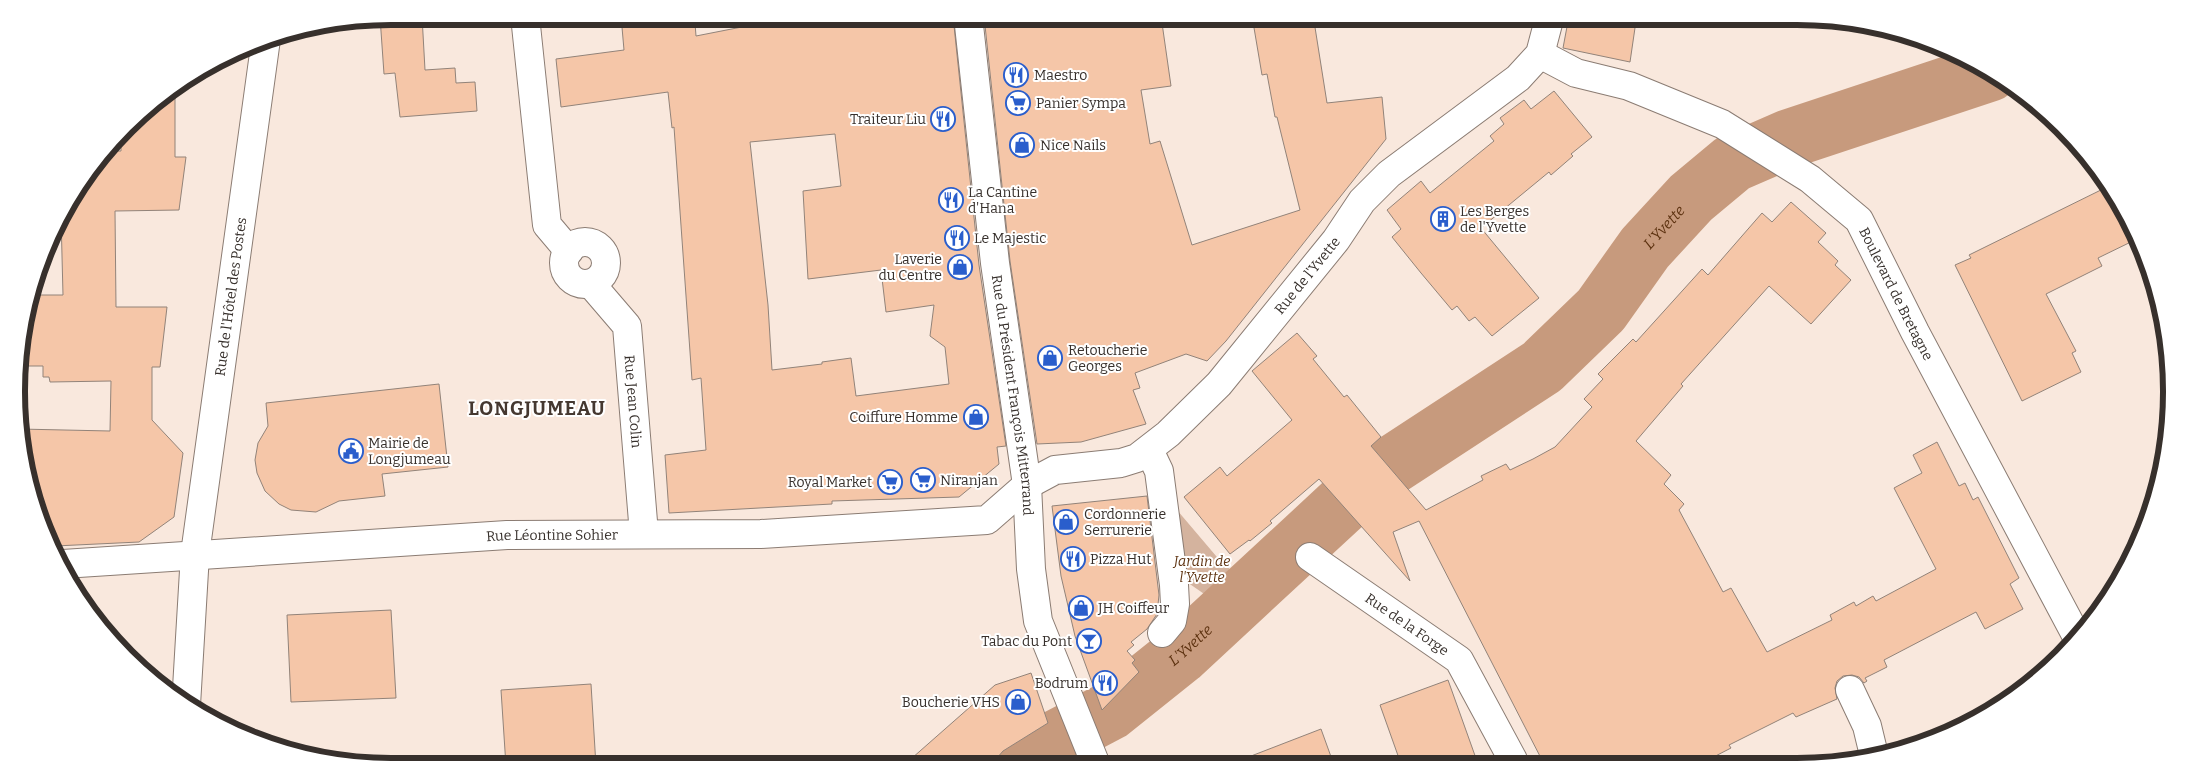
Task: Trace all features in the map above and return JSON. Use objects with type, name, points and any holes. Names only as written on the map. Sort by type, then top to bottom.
[{"type":"street","name":"Rue du Président François Mitterrand","points":[[969,25],[995,263],[1027,485],[1031,569],[1038,621],[1093,758]]},
{"type":"street","name":"Rue de l'Yvette","points":[[1027,485],[1056,470],[1121,463],[1137,458],[1149,450],[1219,384],[1336,240],[1362,201],[1389,174],[1518,78],[1540,54],[1548,25]]},
{"type":"street","name":"Rue Jean Colin","points":[[526,28],[548,225],[569,251],[564,263],[568,275],[578,283],[591,284],[627,326],[644,534]]},
{"type":"street","name":"Rue de l'Hôtel des Postes","points":[[187,695],[195,554],[265,48]]},
{"type":"street","name":"Boulevard de Bretagne","points":[[1540,54],[1576,73],[1629,86],[1735,132],[1792,167],[1835,198],[1860,220],[1915,332],[2074,631]]},
{"type":"street","points":[[1149,450],[1159,471],[1174,585],[1175,604],[1172,621],[1162,633]]},
{"type":"street","name":"Rue Léontine Sohier","points":[[68,564],[507,534],[761,534],[986,520],[1027,485]]},
{"type":"street","name":"Rue de la Forge","points":[[1310,557],[1459,660],[1512,758]]},
{"type":"street","points":[[1850,690],[1867,726],[1873,750]]},
{"type":"green space","name":"Jardin de l'Yvette","points":[[1177,510],[1222,563],[1234,572],[1210,598],[1184,580]]},
{"type":"building","points":[[381,25],[422,25],[425,70],[455,68],[456,83],[475,82],[477,111],[400,117],[395,73],[384,74]]},
{"type":"building","points":[[622,25],[695,25],[696,36],[752,25],[954,25],[979,265],[1006,446],[997,447],[999,464],[959,497],[832,501],[832,504],[669,513],[665,455],[706,450],[701,378],[692,380],[674,127],[672,128],[668,92],[561,107],[556,59],[624,50]],"holes":[[[835,134],[841,186],[803,191],[808,279],[881,270],[886,312],[934,305],[930,336],[945,347],[949,384],[856,396],[851,358],[822,362],[822,364],[772,370],[768,305],[750,142]]]},
{"type":"building","points":[[985,25],[1162,25],[1171,86],[1141,90],[1150,144],[1160,141],[1192,245],[1300,210],[1277,117],[1275,117],[1267,74],[1262,75],[1254,25],[1315,25],[1327,103],[1382,97],[1386,139],[1226,341],[1207,361],[1186,354],[1135,373],[1140,388],[1133,390],[1146,424],[1081,442],[1037,444],[1010,261]]},
{"type":"building","points":[[1567,25],[1635,25],[1630,62],[1563,48]]},
{"type":"building","name":"Les Berges de l'Yvette","points":[[1554,91],[1592,137],[1571,154],[1573,156],[1551,175],[1549,172],[1481,228],[1539,298],[1492,336],[1475,317],[1469,321],[1457,306],[1452,310],[1421,273],[1392,237],[1401,229],[1387,210],[1421,181],[1430,193],[1494,141],[1490,136],[1504,124],[1500,118],[1524,100],[1531,109]]},
{"type":"building","points":[[175,96],[175,157],[186,157],[179,210],[115,211],[116,307],[167,307],[160,367],[152,367],[152,420],[183,453],[174,517],[139,542],[59,546],[37,486],[27,429],[110,431],[111,381],[50,382],[49,377],[43,377],[43,366],[26,366],[28,344],[38,295],[63,295],[61,232],[63,229],[74,208],[101,168],[115,151],[121,151],[121,144],[132,132]]},
{"type":"building","points":[[2102,189],[2114,208],[2131,242],[2098,258],[2102,266],[2046,294],[2076,351],[2072,353],[2081,372],[2022,401],[1955,265],[1971,258],[1969,255]]},
{"type":"building","points":[[1791,202],[1826,233],[1818,242],[1838,261],[1835,265],[1851,280],[1811,324],[1769,286],[1681,384],[1683,386],[1636,441],[1671,475],[1664,484],[1684,504],[1679,510],[1723,592],[1731,588],[1767,652],[1832,620],[1830,615],[1854,602],[1856,606],[1873,596],[1876,601],[1936,569],[1894,488],[1922,473],[1913,455],[1937,442],[1959,486],[1965,483],[1973,500],[1978,497],[2019,578],[2010,584],[2023,609],[1985,629],[1976,612],[1884,660],[1887,667],[1865,678],[1867,681],[1864,683],[1859,677],[1852,675],[1843,676],[1837,681],[1835,688],[1837,699],[1796,717],[1793,713],[1729,745],[1731,748],[1712,758],[1541,758],[1419,521],[1393,532],[1410,581],[1319,479],[1270,521],[1272,523],[1230,554],[1184,497],[1220,467],[1227,476],[1292,420],[1252,371],[1297,333],[1317,356],[1313,359],[1344,397],[1347,395],[1381,437],[1371,446],[1426,510],[1483,480],[1481,476],[1506,464],[1510,470],[1555,447],[1592,407],[1584,399],[1603,379],[1598,374],[1633,339],[1636,342],[1702,269],[1708,275],[1762,213],[1772,222]]},
{"type":"building","name":"Mairie de Longjumeau","points":[[439,384],[448,467],[382,474],[385,496],[339,501],[316,512],[291,510],[279,504],[265,491],[257,473],[255,460],[258,443],[268,426],[266,403]]},
{"type":"building","points":[[1147,496],[1159,595],[1157,614],[1147,629],[1131,642],[1134,645],[1127,651],[1135,660],[1132,663],[1139,672],[1102,710],[1075,636],[1061,576],[1052,506]]},
{"type":"building","points":[[391,610],[396,698],[291,702],[287,615]]},
{"type":"building","points":[[1031,673],[1048,723],[1003,751],[997,758],[912,758],[995,685]]},
{"type":"building","points":[[1448,680],[1476,758],[1399,758],[1380,705]]},
{"type":"building","points":[[591,684],[596,758],[505,758],[501,690]]},
{"type":"building","points":[[1321,729],[1331,758],[1246,758]]},
{"type":"waterway","name":"L'Yvette","points":[[1389,467],[1542,367],[1601,310],[1645,248],[1691,198],[1733,163],[1788,139],[1981,75]]},
{"type":"waterway","name":"L'Yvette","points":[[1032,758],[1051,742],[1110,711],[1180,655],[1342,505]]},
{"type":"place","name":"Maestro","points":[[1016,75]]},
{"type":"place","name":"Panier Sympa","points":[[1018,103]]},
{"type":"place","name":"Traiteur Liu","points":[[943,119]]},
{"type":"place","name":"Nice Nails","points":[[1022,145]]},
{"type":"place","name":"La Cantine d'Hana","points":[[951,200]]},
{"type":"place","name":"Les Berges de l'Yvette","points":[[1443,219]]},
{"type":"place","name":"Le Majestic","points":[[957,238]]},
{"type":"place","name":"Laverie du Centre","points":[[960,267]]},
{"type":"place","name":"Retoucherie Georges","points":[[1050,358]]},
{"type":"place","name":"Coiffure Homme","points":[[976,417]]},
{"type":"place","name":"Mairie de Longjumeau","points":[[351,451]]},
{"type":"place","name":"Niranjan","points":[[923,480]]},
{"type":"place","name":"Royal Market","points":[[890,482]]},
{"type":"place","name":"Cordonnerie Serrurerie","points":[[1066,522]]},
{"type":"place","name":"Pizza Hut","points":[[1073,559]]},
{"type":"place","name":"JH Coiffeur","points":[[1081,608]]},
{"type":"place","name":"Tabac du Pont","points":[[1089,641]]},
{"type":"place","name":"Bodrum","points":[[1105,683]]},
{"type":"place","name":"Boucherie VHS","points":[[1018,702]]},
{"type":"district","name":"LONGJUMEAU","points":[[537,408]]}]
